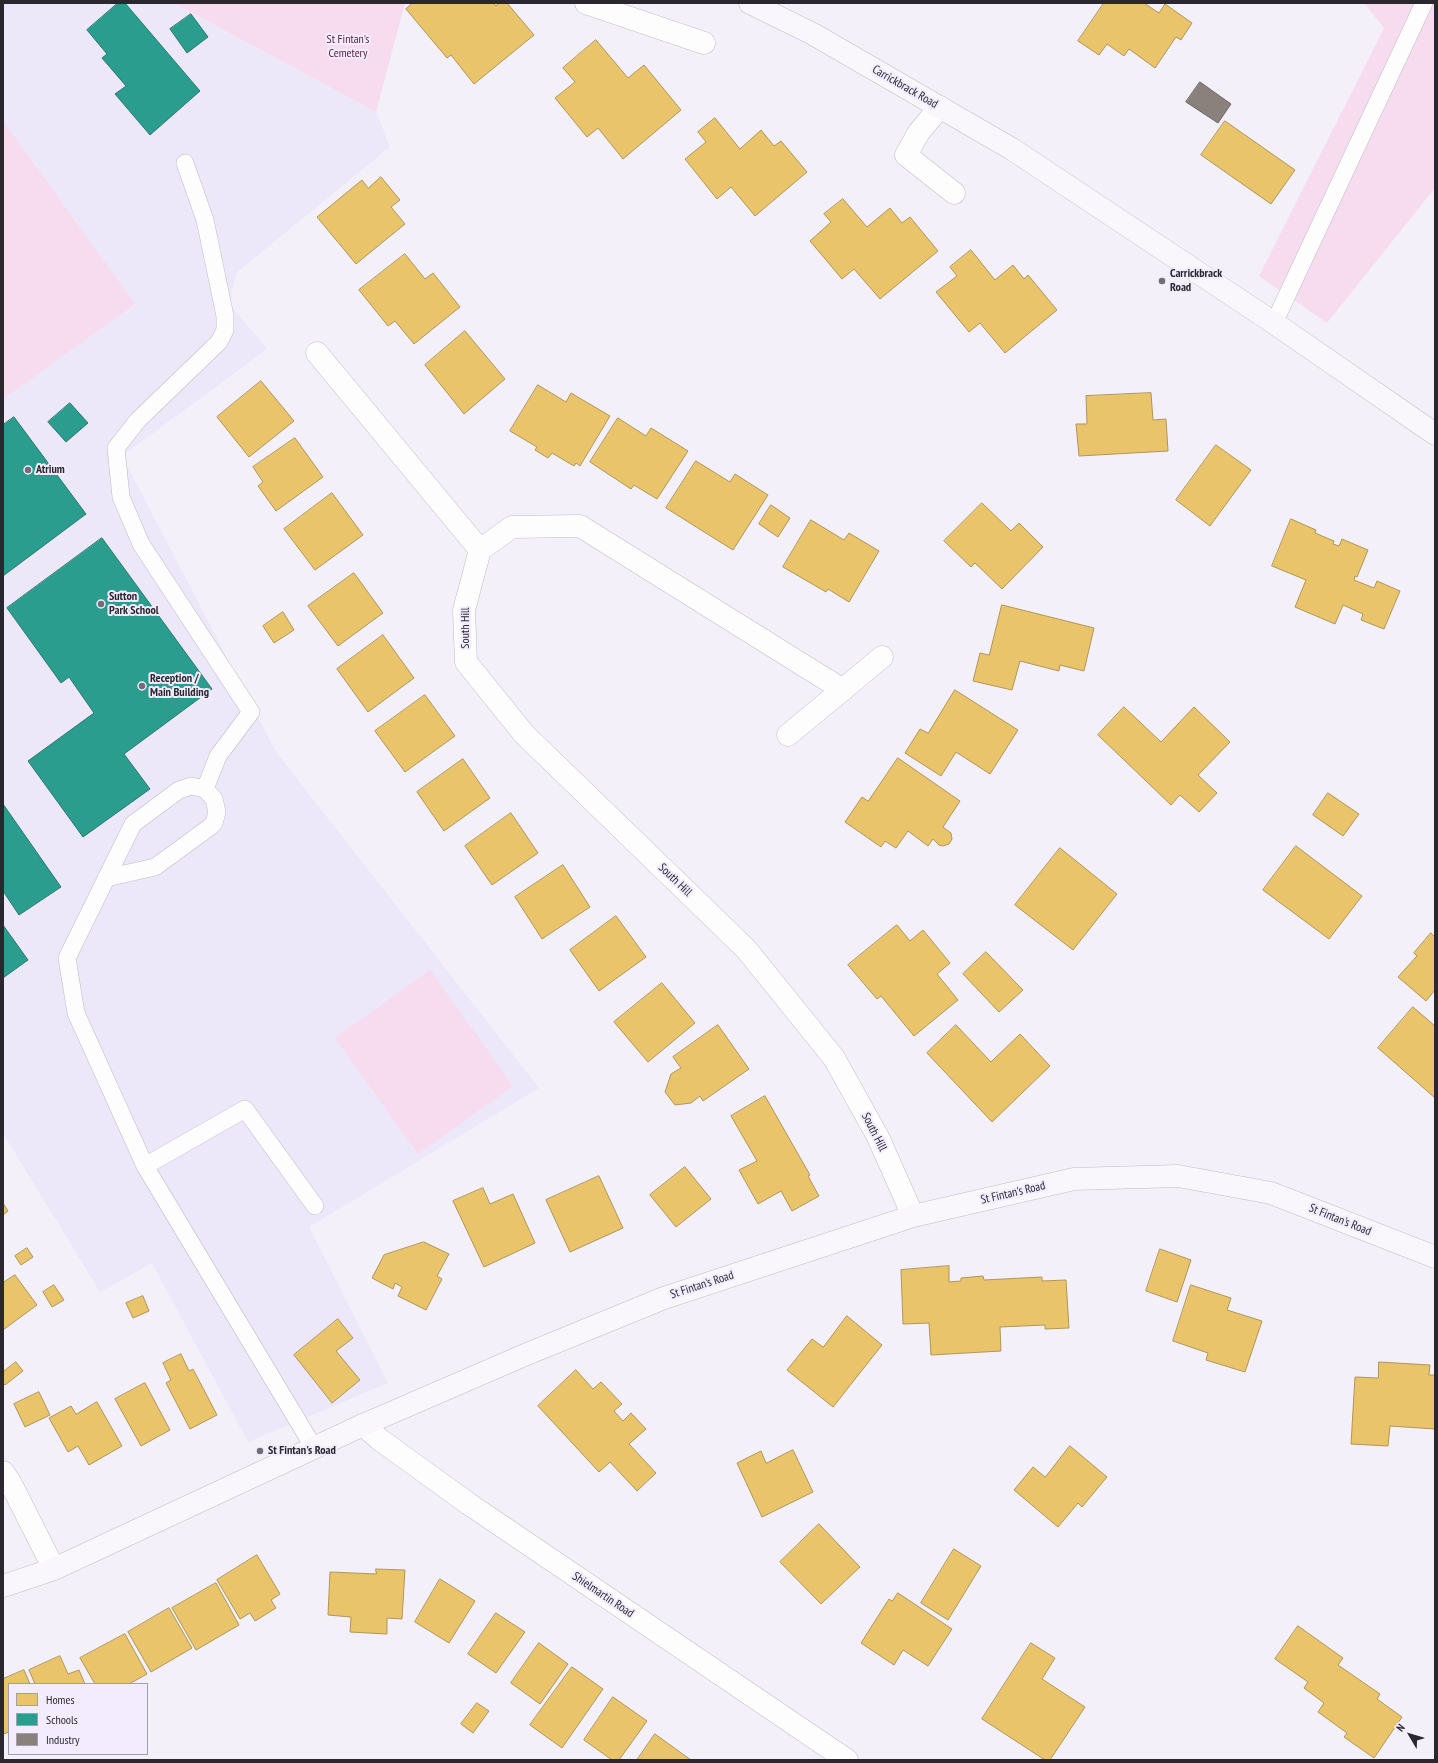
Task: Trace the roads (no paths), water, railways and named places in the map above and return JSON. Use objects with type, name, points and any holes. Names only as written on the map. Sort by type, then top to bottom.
[{"type":"street","points":[[586,3],[704,44]]},
{"type":"street","name":"Carrickbrack Road","points":[[750,3],[813,34],[1012,149],[1274,323],[1435,434]]},
{"type":"street","points":[[940,108],[919,132],[906,154],[954,193]]},
{"type":"street","points":[[317,353],[480,550],[512,527],[580,526],[843,690]]},
{"type":"street","name":"South Hill","points":[[480,550],[464,610],[466,662],[524,734],[746,949],[830,1052],[878,1137],[913,1216]]},
{"type":"street","points":[[788,735],[882,657]]},
{"type":"street","name":"St Fintan's Road","points":[[3,1586],[54,1569],[363,1425],[527,1354],[664,1298],[913,1216],[1074,1179],[1178,1176],[1271,1192],[1435,1257]]},
{"type":"street","name":"Shielmartin Road","points":[[363,1425],[379,1439],[469,1504],[847,1760]]},
{"type":"street","points":[[3,1472],[10,1482],[54,1569]]},
{"type":"lane","points":[[1274,323],[1424,3]]},
{"type":"lane","points":[[185,163],[205,220],[225,316],[225,330],[219,342],[138,420],[116,448],[121,497],[141,544],[251,712],[218,756],[205,789]]},
{"type":"lane","points":[[106,878],[155,867],[210,827],[216,818],[217,805],[210,794],[205,789],[191,786],[184,788],[133,824],[106,878],[67,958],[76,1013],[145,1166],[314,1448]]},
{"type":"lane","points":[[145,1166],[245,1109],[315,1206]]},
{"type":"place","name":"Carrickbrack Road","points":[[1162,281]]},
{"type":"place","name":"Atrium","points":[[28,470]]},
{"type":"place","name":"Sutton Park School","points":[[101,604]]},
{"type":"place","name":"Reception / Main Building","points":[[142,686]]},
{"type":"place","name":"St Fintan's Road","points":[[260,1451]]},
{"type":"park label","name":"St Fintan's Cemetery","points":[[348,47]]}]
